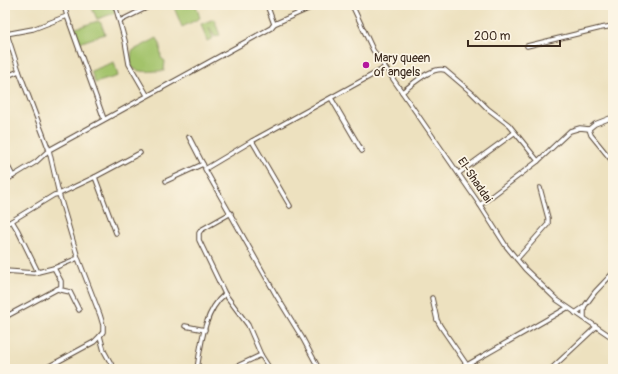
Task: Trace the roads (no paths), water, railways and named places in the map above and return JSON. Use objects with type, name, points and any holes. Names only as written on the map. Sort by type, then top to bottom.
[{"type":"street","points":[[64,5],[104,119]]},
{"type":"street","points":[[115,5],[129,64],[147,95]]},
{"type":"street","points":[[120,21],[152,5]]},
{"type":"street","points":[[266,5],[274,24]]},
{"type":"street","points":[[5,181],[36,162],[49,150],[271,28],[274,24],[317,5]]},
{"type":"street","name":"El-Shaddai","points":[[352,5],[373,50],[480,205],[498,236],[548,292],[567,308],[613,338]]},
{"type":"street","points":[[6,34],[33,29],[67,16]]},
{"type":"street","points":[[527,46],[613,26]]},
{"type":"street","points":[[5,28],[19,71],[49,150],[59,194],[78,258],[103,325],[103,332],[94,342],[44,369]]},
{"type":"street","points":[[206,169],[252,141],[385,68]]},
{"type":"street","points":[[402,92],[433,70],[445,70],[488,109],[509,125],[514,134],[538,161]]},
{"type":"street","points":[[5,77],[19,71]]},
{"type":"street","points":[[331,98],[362,152]]},
{"type":"street","points":[[480,205],[538,161],[570,132],[580,128],[589,129],[595,124],[613,117]]},
{"type":"street","points":[[589,129],[591,135],[613,162]]},
{"type":"street","points":[[458,173],[514,134]]},
{"type":"street","points":[[189,137],[276,295],[320,369]]},
{"type":"street","points":[[252,141],[290,206]]},
{"type":"street","points":[[5,224],[54,195],[95,177],[140,153]]},
{"type":"street","points":[[5,161],[13,176]]},
{"type":"street","points":[[166,181],[203,164]]},
{"type":"street","points":[[95,177],[116,233]]},
{"type":"street","points":[[517,259],[548,224],[548,218],[540,188]]},
{"type":"street","points":[[231,213],[201,230],[198,236],[224,294],[248,324],[261,355],[270,369]]},
{"type":"street","points":[[12,221],[38,272]]},
{"type":"street","points":[[5,271],[30,273],[38,272],[54,268],[78,258]]},
{"type":"street","points":[[5,317],[61,287],[54,268]]},
{"type":"street","points":[[575,313],[584,307],[595,292],[613,273]]},
{"type":"street","points":[[57,289],[70,292],[79,310]]},
{"type":"street","points":[[197,369],[205,330],[212,309],[218,299],[224,294]]},
{"type":"street","points":[[432,298],[437,320],[467,365]]},
{"type":"street","points":[[584,307],[584,318]]},
{"type":"street","points":[[457,369],[467,365],[567,308]]},
{"type":"street","points":[[185,326],[205,330]]},
{"type":"street","points":[[552,369],[596,327]]},
{"type":"street","points":[[100,336],[104,351],[114,369]]},
{"type":"street","points":[[231,369],[261,355]]},
{"type":"place","name":"Mary queen of angels","points":[[366,65]]}]
